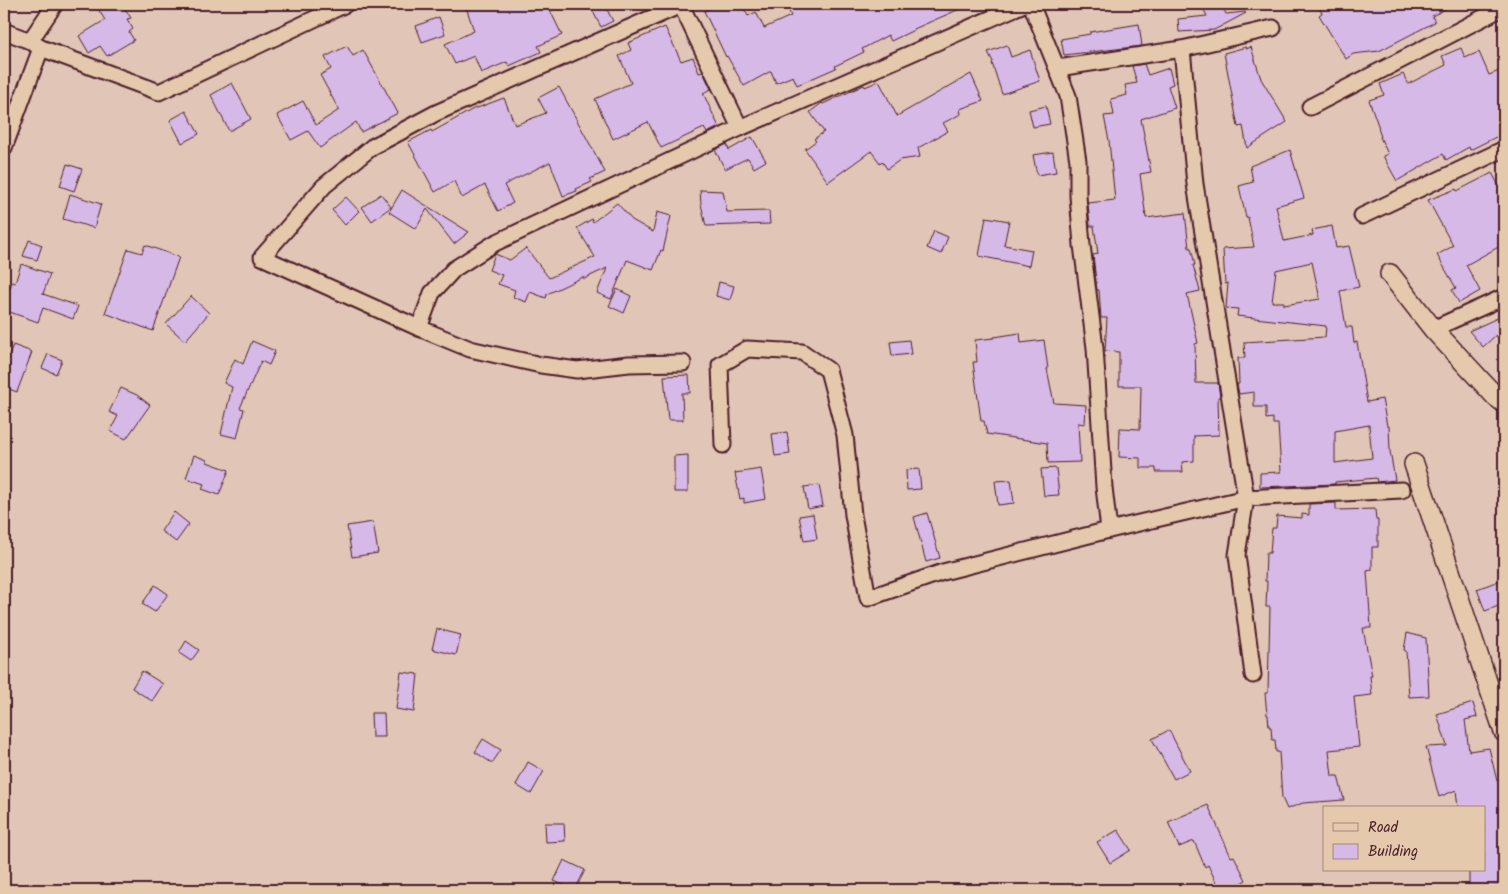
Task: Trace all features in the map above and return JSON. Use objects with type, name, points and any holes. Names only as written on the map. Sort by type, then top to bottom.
[{"type":"street","points":[[4,148],[35,45],[55,4]]},
{"type":"street","points":[[4,31],[35,45],[159,92],[346,4]]},
{"type":"street","points":[[683,363],[629,364],[577,370],[541,365],[470,348],[419,328],[262,257],[324,186],[372,147],[436,113],[682,4],[740,128]]},
{"type":"street","points":[[419,328],[432,293],[454,268],[495,243],[740,128],[1024,4]]},
{"type":"street","points":[[1031,4],[1068,96],[1078,161],[1078,196],[1082,245],[1095,348],[1104,487],[1109,530]]},
{"type":"street","points":[[1310,107],[1504,6]]},
{"type":"street","points":[[1058,68],[1182,49],[1273,28]]},
{"type":"street","points":[[1182,49],[1195,184],[1246,498],[1237,554],[1253,675]]},
{"type":"street","points":[[1362,216],[1504,149]]},
{"type":"street","points":[[1390,274],[1433,329],[1504,404]]},
{"type":"street","points":[[1433,329],[1504,297]]},
{"type":"street","points":[[722,445],[720,365],[747,349],[802,352],[828,370],[845,435],[853,515],[868,598],[943,572],[1246,498],[1402,490]]},
{"type":"street","points":[[1414,464],[1504,732]]},
{"type":"building","points":[[107,4],[122,4],[131,18],[127,19],[133,29],[129,32],[134,40],[107,56],[100,46],[89,53],[79,36],[105,20],[98,9]]},
{"type":"building","points":[[465,4],[547,4],[562,35],[538,46],[541,52],[509,66],[507,62],[481,73],[474,56],[455,64],[445,44],[474,31]]},
{"type":"building","points":[[589,4],[604,4],[613,21],[601,27]]},
{"type":"building","points":[[719,4],[742,4],[748,16],[756,12],[764,28],[791,16],[786,4],[971,4],[891,41],[888,35],[862,49],[864,52],[835,66],[836,68],[797,85],[793,76],[776,83],[771,71],[744,86],[726,57],[704,11]]},
{"type":"building","points":[[1201,4],[1221,4],[1226,14],[1246,13],[1214,30],[1179,32],[1178,19],[1207,16]]},
{"type":"building","points":[[1317,4],[1455,4],[1432,16],[1435,22],[1379,51],[1353,54],[1346,59],[1319,15],[1322,13]]},
{"type":"building","points":[[439,17],[445,34],[422,42],[416,26]]},
{"type":"building","points":[[1139,24],[1142,46],[1064,55],[1061,39]]},
{"type":"building","points":[[665,27],[681,61],[693,57],[699,73],[703,72],[711,89],[703,93],[719,127],[707,133],[704,128],[661,148],[648,122],[613,139],[595,99],[631,83],[619,56],[631,50],[628,43]]},
{"type":"building","points":[[1007,45],[1011,57],[1030,50],[1040,81],[1002,94],[993,62],[988,52]]},
{"type":"building","points":[[347,46],[353,56],[363,50],[398,113],[361,132],[356,122],[320,148],[308,131],[291,140],[277,115],[303,101],[316,125],[339,110],[320,75],[331,69],[325,57]]},
{"type":"building","points":[[1246,47],[1246,49],[1251,47],[1261,79],[1287,122],[1247,148],[1243,126],[1238,127],[1224,53]]},
{"type":"building","points":[[1461,48],[1465,58],[1479,52],[1489,75],[1504,69],[1504,133],[1470,150],[1469,147],[1446,160],[1443,154],[1397,181],[1383,156],[1388,154],[1380,137],[1379,128],[1369,100],[1384,95],[1380,84],[1403,74],[1408,84],[1446,65],[1442,56]]},
{"type":"building","points":[[1144,64],[1148,75],[1169,68],[1173,84],[1168,86],[1175,108],[1141,119],[1151,172],[1140,174],[1146,218],[1185,213],[1189,248],[1191,248],[1195,265],[1193,265],[1200,291],[1187,294],[1198,343],[1195,344],[1196,383],[1218,383],[1220,397],[1218,397],[1219,435],[1194,436],[1194,461],[1182,462],[1183,472],[1156,472],[1156,468],[1140,468],[1140,458],[1119,457],[1120,428],[1140,429],[1141,386],[1119,386],[1119,352],[1105,351],[1107,318],[1101,318],[1099,290],[1097,290],[1093,255],[1098,254],[1094,226],[1090,226],[1088,203],[1115,200],[1109,141],[1104,116],[1114,115],[1111,99],[1127,95],[1125,85],[1137,83],[1132,66]]},
{"type":"building","points":[[971,74],[983,101],[960,109],[961,114],[943,123],[948,131],[918,148],[920,157],[900,160],[887,169],[882,161],[880,163],[871,151],[828,182],[805,149],[824,132],[810,112],[822,103],[864,85],[865,87],[879,81],[897,116]]},
{"type":"building","points":[[232,83],[251,119],[229,131],[211,95]]},
{"type":"building","points":[[559,87],[605,172],[590,179],[592,182],[576,189],[577,191],[563,196],[550,162],[504,185],[513,203],[498,211],[485,185],[462,198],[454,181],[435,192],[408,142],[431,130],[432,132],[477,107],[504,98],[515,125],[546,113],[538,98]]},
{"type":"building","points":[[1046,106],[1050,124],[1033,127],[1029,110]]},
{"type":"building","points":[[186,111],[199,134],[182,143],[170,120]]},
{"type":"building","points":[[752,137],[766,161],[754,168],[748,158],[725,169],[715,150],[727,144],[729,150]]},
{"type":"building","points":[[1290,150],[1304,198],[1276,206],[1284,241],[1313,235],[1312,230],[1332,226],[1336,248],[1349,246],[1359,287],[1340,291],[1346,327],[1352,327],[1354,343],[1357,342],[1367,402],[1382,399],[1387,426],[1389,426],[1390,451],[1395,480],[1377,482],[1376,478],[1335,482],[1335,484],[1260,487],[1260,473],[1281,472],[1278,424],[1273,424],[1273,418],[1266,419],[1266,407],[1254,407],[1254,392],[1239,394],[1237,384],[1239,384],[1238,358],[1245,358],[1244,342],[1325,337],[1326,326],[1237,316],[1238,309],[1226,308],[1228,283],[1225,284],[1223,249],[1254,247],[1239,186],[1253,182],[1250,166]],"holes":[[[1312,262],[1320,299],[1284,305],[1284,302],[1272,302],[1276,270]],[[1369,425],[1372,458],[1335,463],[1335,431]]]},
{"type":"building","points":[[1053,152],[1056,172],[1037,175],[1033,155]]},
{"type":"building","points":[[67,164],[82,169],[74,191],[60,186]]},
{"type":"building","points":[[1492,173],[1504,195],[1504,244],[1466,265],[1480,291],[1459,303],[1452,290],[1456,288],[1437,255],[1453,246],[1428,200],[1456,189],[1457,191]]},
{"type":"building","points":[[402,190],[469,232],[454,244],[427,209],[416,229],[389,212]]},
{"type":"building","points":[[700,190],[723,191],[727,212],[769,211],[770,224],[706,226]]},
{"type":"building","points":[[70,194],[101,204],[94,228],[63,219]]},
{"type":"building","points":[[381,194],[391,207],[372,221],[362,207]]},
{"type":"building","points":[[346,197],[359,211],[345,225],[332,210]]},
{"type":"building","points":[[617,203],[632,220],[653,232],[657,212],[671,216],[663,251],[661,250],[653,270],[627,260],[611,299],[597,293],[607,268],[547,294],[546,298],[530,292],[526,302],[513,297],[515,290],[498,284],[502,275],[489,270],[495,254],[510,260],[526,248],[549,278],[595,257],[577,228],[592,219],[593,222]]},
{"type":"building","points":[[986,217],[1009,221],[1004,245],[1032,250],[1029,266],[979,256]]},
{"type":"building","points":[[934,231],[948,237],[941,254],[927,248]]},
{"type":"building","points":[[29,240],[42,245],[37,260],[23,256]]},
{"type":"building","points":[[145,245],[179,257],[153,331],[105,313],[128,249],[142,253]]},
{"type":"building","points":[[21,264],[50,274],[43,294],[78,306],[73,319],[43,308],[38,322],[4,310],[12,282],[15,283]]},
{"type":"building","points":[[719,282],[734,286],[730,300],[716,296]]},
{"type":"building","points":[[617,289],[631,296],[624,313],[609,306]]},
{"type":"building","points":[[191,296],[209,313],[185,341],[166,324]]},
{"type":"building","points":[[1504,315],[1504,345],[1496,335],[1483,347],[1469,331]]},
{"type":"building","points":[[1020,333],[1021,343],[1044,340],[1047,369],[1054,403],[1086,405],[1085,424],[1078,423],[1080,462],[1048,463],[1047,443],[987,434],[984,421],[981,421],[973,362],[977,362],[975,340]]},
{"type":"building","points":[[909,340],[911,354],[892,356],[890,342]]},
{"type":"building","points":[[252,341],[275,351],[269,365],[261,361],[240,408],[244,409],[237,438],[221,434],[232,387],[224,383],[235,359],[243,364]]},
{"type":"building","points":[[13,345],[32,352],[17,392],[4,387],[4,369]]},
{"type":"building","points":[[48,354],[62,360],[56,374],[42,368]]},
{"type":"building","points":[[689,375],[690,393],[682,393],[683,420],[668,420],[664,376]]},
{"type":"building","points":[[121,388],[137,395],[150,405],[126,439],[110,431],[118,416],[109,412]]},
{"type":"building","points":[[787,432],[790,454],[775,456],[772,434]]},
{"type":"building","points":[[194,455],[229,470],[219,495],[202,489],[204,484],[186,478]]},
{"type":"building","points":[[688,455],[688,492],[674,492],[674,456]]},
{"type":"building","points":[[1056,468],[1059,495],[1044,496],[1041,469]]},
{"type":"building","points":[[761,469],[766,499],[744,503],[744,498],[740,499],[735,473]]},
{"type":"building","points":[[919,469],[921,489],[907,490],[906,470]]},
{"type":"building","points":[[1011,480],[1014,503],[998,505],[995,481]]},
{"type":"building","points":[[819,485],[823,506],[808,509],[804,487]]},
{"type":"building","points":[[1336,503],[1336,510],[1375,509],[1376,520],[1378,520],[1378,547],[1372,547],[1372,570],[1367,571],[1371,628],[1363,628],[1372,676],[1370,676],[1372,695],[1354,697],[1359,747],[1329,750],[1332,776],[1338,776],[1344,800],[1303,803],[1287,809],[1282,798],[1279,752],[1276,752],[1275,740],[1272,740],[1265,693],[1268,693],[1270,607],[1266,607],[1266,553],[1270,553],[1272,528],[1276,528],[1277,516],[1302,518],[1302,514],[1309,515],[1309,504]]},
{"type":"building","points":[[174,512],[189,524],[176,542],[161,531]]},
{"type":"building","points":[[927,513],[940,558],[926,562],[914,517]]},
{"type":"building","points":[[813,514],[817,539],[804,541],[799,516]]},
{"type":"building","points":[[373,522],[378,553],[352,557],[347,526]]},
{"type":"building","points":[[1504,579],[1504,604],[1485,611],[1477,589]]},
{"type":"building","points":[[155,585],[168,594],[155,612],[142,604]]},
{"type":"building","points":[[437,629],[461,635],[456,655],[432,649]]},
{"type":"building","points":[[1407,633],[1426,638],[1429,696],[1409,697],[1406,651],[1404,650]]},
{"type":"building","points":[[186,641],[199,650],[191,661],[179,653]]},
{"type":"building","points":[[142,671],[163,684],[152,701],[132,688]]},
{"type":"building","points":[[401,672],[418,674],[414,712],[396,709]]},
{"type":"building","points":[[1473,703],[1477,717],[1465,720],[1469,751],[1489,748],[1497,781],[1502,781],[1503,794],[1500,795],[1504,825],[1504,886],[1469,888],[1469,872],[1486,872],[1486,806],[1458,806],[1456,790],[1439,797],[1426,747],[1447,746],[1437,714]]},
{"type":"building","points":[[371,713],[384,713],[385,737],[372,737]]},
{"type":"building","points":[[1169,730],[1190,771],[1174,779],[1152,739]]},
{"type":"building","points":[[483,739],[501,750],[492,763],[475,752]]},
{"type":"building","points":[[528,762],[544,771],[531,794],[516,785]]},
{"type":"building","points":[[1208,805],[1231,857],[1234,856],[1246,880],[1241,883],[1245,890],[1220,890],[1208,865],[1205,867],[1194,841],[1179,847],[1168,822]]},
{"type":"building","points":[[545,823],[564,823],[565,841],[546,842]]},
{"type":"building","points":[[1118,830],[1131,850],[1110,863],[1097,842]]},
{"type":"building","points":[[564,860],[585,870],[575,890],[554,881]]}]
